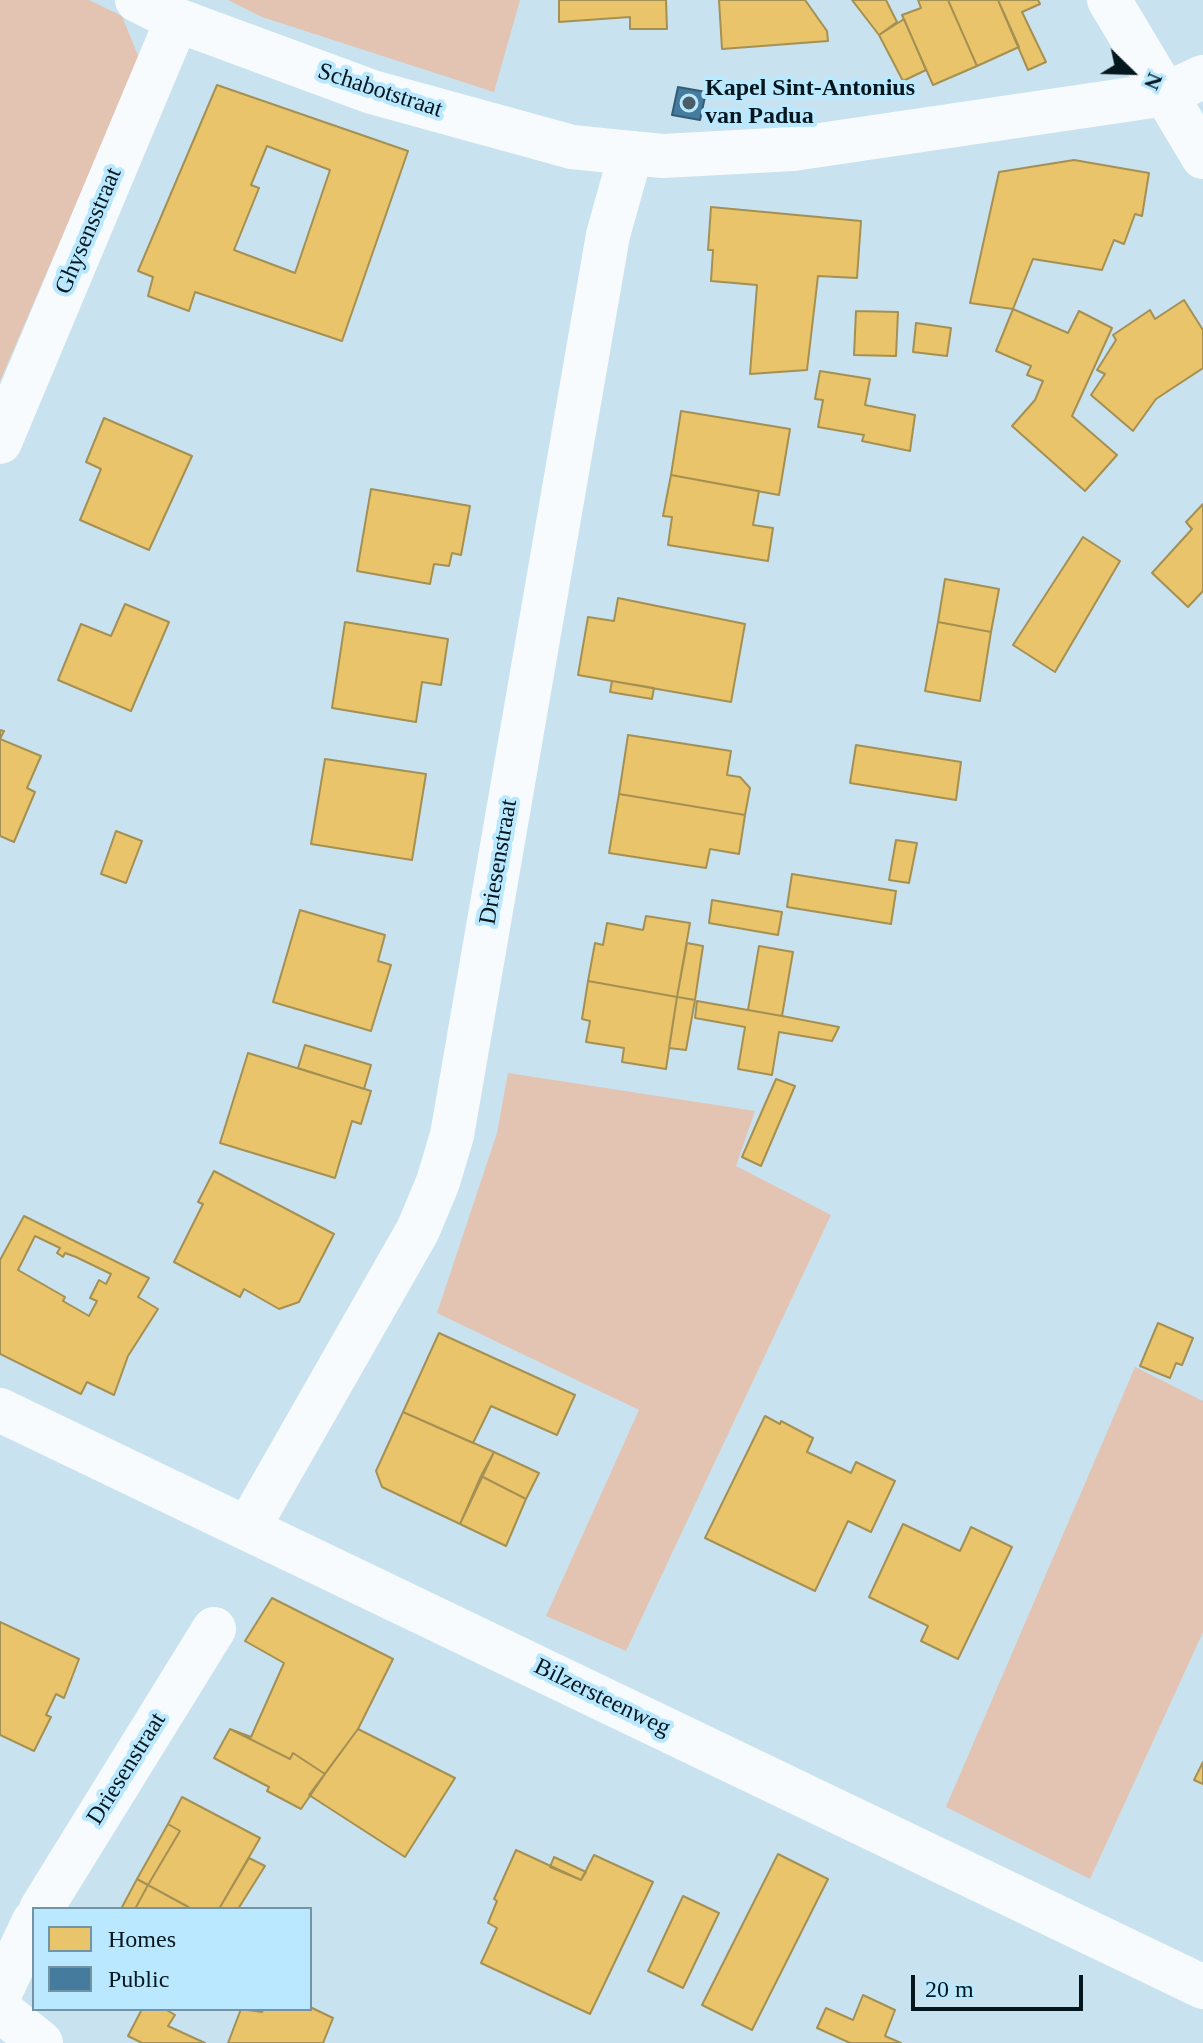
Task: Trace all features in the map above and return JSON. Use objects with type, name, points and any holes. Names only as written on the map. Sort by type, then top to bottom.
[{"type":"street","name":"Schabotstraat","points":[[137,0],[177,20],[372,92],[572,147],[663,156],[793,149],[1185,85]]},
{"type":"street","points":[[1109,0],[1185,85],[1203,157]]},
{"type":"street","name":"Ghysensstraat","points":[[0,442],[177,20]]},
{"type":"street","name":"Driesenstraat","points":[[248,1528],[418,1230],[438,1182],[452,1135],[608,235],[631,153]]},
{"type":"street","name":"Bilzersteenweg","points":[[0,1410],[1203,1987]]},
{"type":"street","name":"Driesenstraat","points":[[42,1907],[214,1629]]},
{"type":"street","points":[[0,1993],[32,1925]]},
{"type":"street","points":[[0,2010],[41,2043]]},
{"type":"shaded area","points":[[0,0],[89,0],[122,16],[139,58],[0,381]]},
{"type":"shaded area","points":[[228,0],[520,0],[494,92],[262,17]]},
{"type":"shaded area","points":[[508,1073],[755,1111],[736,1166],[831,1215],[626,1651],[546,1616],[639,1410],[437,1313],[497,1133]]},
{"type":"shaded area","points":[[1135,1367],[1203,1401],[1203,1632],[1090,1879],[946,1807]]},
{"type":"building: Homes","points":[[559,0],[666,0],[667,29],[630,29],[630,17],[559,22]]},
{"type":"building: Homes","points":[[719,0],[805,0],[827,31],[828,41],[722,49]]},
{"type":"building: Homes","points":[[852,0],[886,0],[897,22],[879,35]]},
{"type":"building: Homes","points":[[918,0],[948,0],[977,66],[933,85],[902,15],[921,8]]},
{"type":"building: Homes","points":[[948,0],[998,0],[1019,47],[977,66]]},
{"type":"building: Homes","points":[[998,0],[1038,0],[1040,4],[1022,12],[1046,62],[1028,70]]},
{"type":"building: Homes","points":[[904,19],[926,70],[903,81],[879,35]]},
{"type":"building: Homes","points":[[217,85],[408,151],[342,341],[195,292],[189,311],[148,296],[153,277],[138,271]],"holes":[[[267,146],[330,170],[295,273],[234,250],[259,188],[251,185]]]},
{"type":"building: Homes","points":[[1074,160],[1149,173],[1142,216],[1135,214],[1124,244],[1114,240],[1102,270],[1033,259],[1013,309],[970,303],[999,172]]},
{"type":"building: Homes","points":[[711,207],[861,221],[857,278],[818,276],[807,370],[750,374],[757,285],[711,281],[713,250],[708,250]]},
{"type":"building: Homes","points":[[1184,300],[1203,330],[1203,368],[1156,399],[1133,431],[1091,395],[1105,374],[1097,370],[1116,340],[1113,335],[1150,310],[1155,319]]},
{"type":"building: Homes","points":[[1013,309],[1068,333],[1079,311],[1112,328],[1072,416],[1117,455],[1085,491],[1012,426],[1035,400],[1043,381],[1027,375],[1031,366],[996,351]]},
{"type":"building: Homes","points":[[856,311],[898,312],[896,356],[854,355]]},
{"type":"building: Homes","points":[[916,323],[951,328],[947,356],[913,352]]},
{"type":"building: Homes","points":[[820,371],[870,379],[865,405],[915,415],[910,451],[862,441],[864,435],[818,427],[823,400],[815,399]]},
{"type":"building: Homes","points":[[681,411],[790,429],[779,495],[671,475]]},
{"type":"building: Homes","points":[[104,418],[192,456],[149,550],[80,520],[101,469],[86,462]]},
{"type":"building: Homes","points":[[671,475],[759,491],[753,525],[773,528],[768,561],[668,545],[672,517],[663,516]]},
{"type":"building: Homes","points":[[371,489],[470,506],[461,555],[452,553],[449,566],[434,564],[430,584],[357,571]]},
{"type":"building: Homes","points":[[1203,504],[1203,591],[1188,607],[1152,573],[1192,529],[1186,522]]},
{"type":"building: Homes","points":[[1083,537],[1120,561],[1055,672],[1013,645]]},
{"type":"building: Homes","points":[[945,579],[999,589],[991,632],[938,622]]},
{"type":"building: Homes","points":[[618,598],[745,624],[731,702],[578,675],[588,617],[614,621]]},
{"type":"building: Homes","points":[[125,604],[169,622],[131,711],[58,680],[81,624],[111,636]]},
{"type":"building: Homes","points":[[345,622],[448,639],[441,685],[422,682],[416,722],[332,708]]},
{"type":"building: Homes","points":[[938,622],[991,632],[980,701],[925,691]]},
{"type":"building: Homes","points":[[612,681],[654,688],[652,699],[610,692]]},
{"type":"building: Homes","points":[[628,735],[731,751],[727,775],[740,777],[750,788],[745,815],[619,794]]},
{"type":"building: Homes","points":[[0,739],[41,756],[27,788],[35,792],[14,842],[0,836]]},
{"type":"building: Homes","points":[[856,745],[961,762],[956,800],[850,783]]},
{"type":"building: Homes","points":[[325,759],[426,774],[412,860],[311,844]]},
{"type":"building: Homes","points":[[619,794],[745,815],[739,854],[710,849],[706,868],[609,853]]},
{"type":"building: Homes","points":[[116,831],[142,841],[126,883],[101,874]]},
{"type":"building: Homes","points":[[896,840],[917,843],[909,883],[889,880]]},
{"type":"building: Homes","points":[[792,874],[896,891],[891,924],[787,907]]},
{"type":"building: Homes","points":[[712,900],[782,912],[778,935],[709,923]]},
{"type":"building: Homes","points":[[300,910],[385,935],[378,961],[391,965],[371,1031],[273,1002]]},
{"type":"building: Homes","points":[[646,916],[690,923],[677,997],[588,981],[595,943],[603,945],[607,923],[643,930]]},
{"type":"building: Homes","points":[[687,943],[703,946],[695,1000],[677,997]]},
{"type":"building: Homes","points":[[759,946],[793,952],[782,1016],[748,1010]]},
{"type":"building: Homes","points":[[588,981],[677,997],[666,1069],[622,1062],[624,1048],[586,1042],[590,1021],[582,1019]]},
{"type":"building: Homes","points":[[677,997],[695,1000],[686,1050],[669,1048]]},
{"type":"building: Homes","points":[[697,1001],[839,1027],[832,1041],[779,1032],[772,1075],[738,1069],[745,1027],[695,1018]]},
{"type":"building: Homes","points":[[305,1045],[371,1065],[364,1089],[298,1068]]},
{"type":"building: Homes","points":[[248,1053],[371,1091],[361,1124],[352,1121],[335,1178],[220,1143]]},
{"type":"building: Homes","points":[[776,1079],[795,1086],[761,1166],[742,1157]]},
{"type":"building: Homes","points":[[214,1171],[334,1234],[299,1302],[279,1309],[244,1289],[240,1297],[174,1262],[203,1204],[198,1202]]},
{"type":"building: Homes","points":[[24,1216],[149,1278],[138,1297],[158,1309],[128,1356],[114,1395],[87,1382],[81,1394],[0,1354],[0,1260]],"holes":[[[35,1236],[60,1248],[57,1253],[63,1257],[65,1253],[111,1274],[106,1284],[99,1280],[90,1298],[97,1301],[89,1316],[63,1301],[65,1297],[18,1270]]]},
{"type":"building: Homes","points":[[1158,1323],[1193,1338],[1182,1365],[1176,1363],[1170,1378],[1140,1366]]},
{"type":"building: Homes","points":[[439,1333],[575,1395],[557,1435],[491,1406],[473,1443],[403,1412]]},
{"type":"building: Homes","points":[[403,1412],[494,1452],[460,1524],[382,1487],[376,1471]]},
{"type":"building: Homes","points":[[765,1416],[813,1438],[807,1452],[851,1473],[856,1462],[895,1481],[871,1532],[848,1521],[815,1591],[705,1538]]},
{"type":"building: Homes","points":[[494,1452],[539,1473],[526,1499],[481,1476]]},
{"type":"building: Homes","points":[[481,1476],[526,1499],[506,1546],[460,1524]]},
{"type":"building: Homes","points":[[903,1524],[960,1551],[971,1527],[1012,1547],[958,1659],[921,1641],[928,1626],[869,1597]]},
{"type":"building: Homes","points":[[272,1598],[393,1659],[358,1729],[325,1774],[293,1753],[290,1759],[230,1729],[251,1737],[284,1663],[245,1641]]},
{"type":"building: Homes","points":[[0,1622],[79,1659],[64,1698],[56,1694],[46,1715],[51,1717],[34,1751],[0,1735]]},
{"type":"building: Homes","points":[[230,1729],[290,1759],[293,1753],[325,1774],[301,1809],[267,1791],[269,1787],[214,1758]]},
{"type":"building: Homes","points":[[358,1729],[455,1778],[405,1857],[309,1795]]},
{"type":"building: Homes","points":[[1203,1762],[1203,1784],[1194,1780]]},
{"type":"building: Homes","points":[[182,1797],[260,1838],[220,1907],[188,1907],[148,1885],[180,1831],[168,1824]]},
{"type":"building: Homes","points":[[168,1824],[180,1831],[148,1885],[137,1879]]},
{"type":"building: Homes","points":[[516,1850],[581,1880],[594,1855],[653,1882],[590,2014],[481,1963],[497,1928],[488,1923],[497,1901],[494,1899]]},
{"type":"building: Homes","points":[[778,1854],[828,1879],[752,2030],[702,2005]]},
{"type":"building: Homes","points":[[554,1857],[586,1872],[581,1880],[550,1867]]},
{"type":"building: Homes","points":[[249,1858],[265,1866],[239,1907],[220,1907]]},
{"type":"building: Homes","points":[[137,1879],[148,1885],[136,1907],[122,1907]]},
{"type":"building: Homes","points":[[148,1885],[188,1907],[136,1907]]},
{"type":"building: Homes","points":[[683,1896],[719,1913],[683,1988],[648,1971]]},
{"type":"building: Homes","points":[[863,1995],[895,2010],[885,2036],[901,2043],[850,2043],[817,2028],[826,2008],[853,2020]]},
{"type":"building: Homes","points":[[312,2008],[333,2018],[323,2043],[228,2043],[240,2011],[312,2011]]},
{"type":"building: Homes","points":[[141,2011],[168,2011],[175,2015],[168,2026],[205,2043],[142,2043],[128,2036]]},
{"type":"building: Public","name":"Kapel Sint-Antonius van Padua","points":[[678,87],[706,92],[700,120],[672,115]]},
{"type":"place","name":"Kapel Sint-Antonius van Padua","points":[[689,103]]}]
